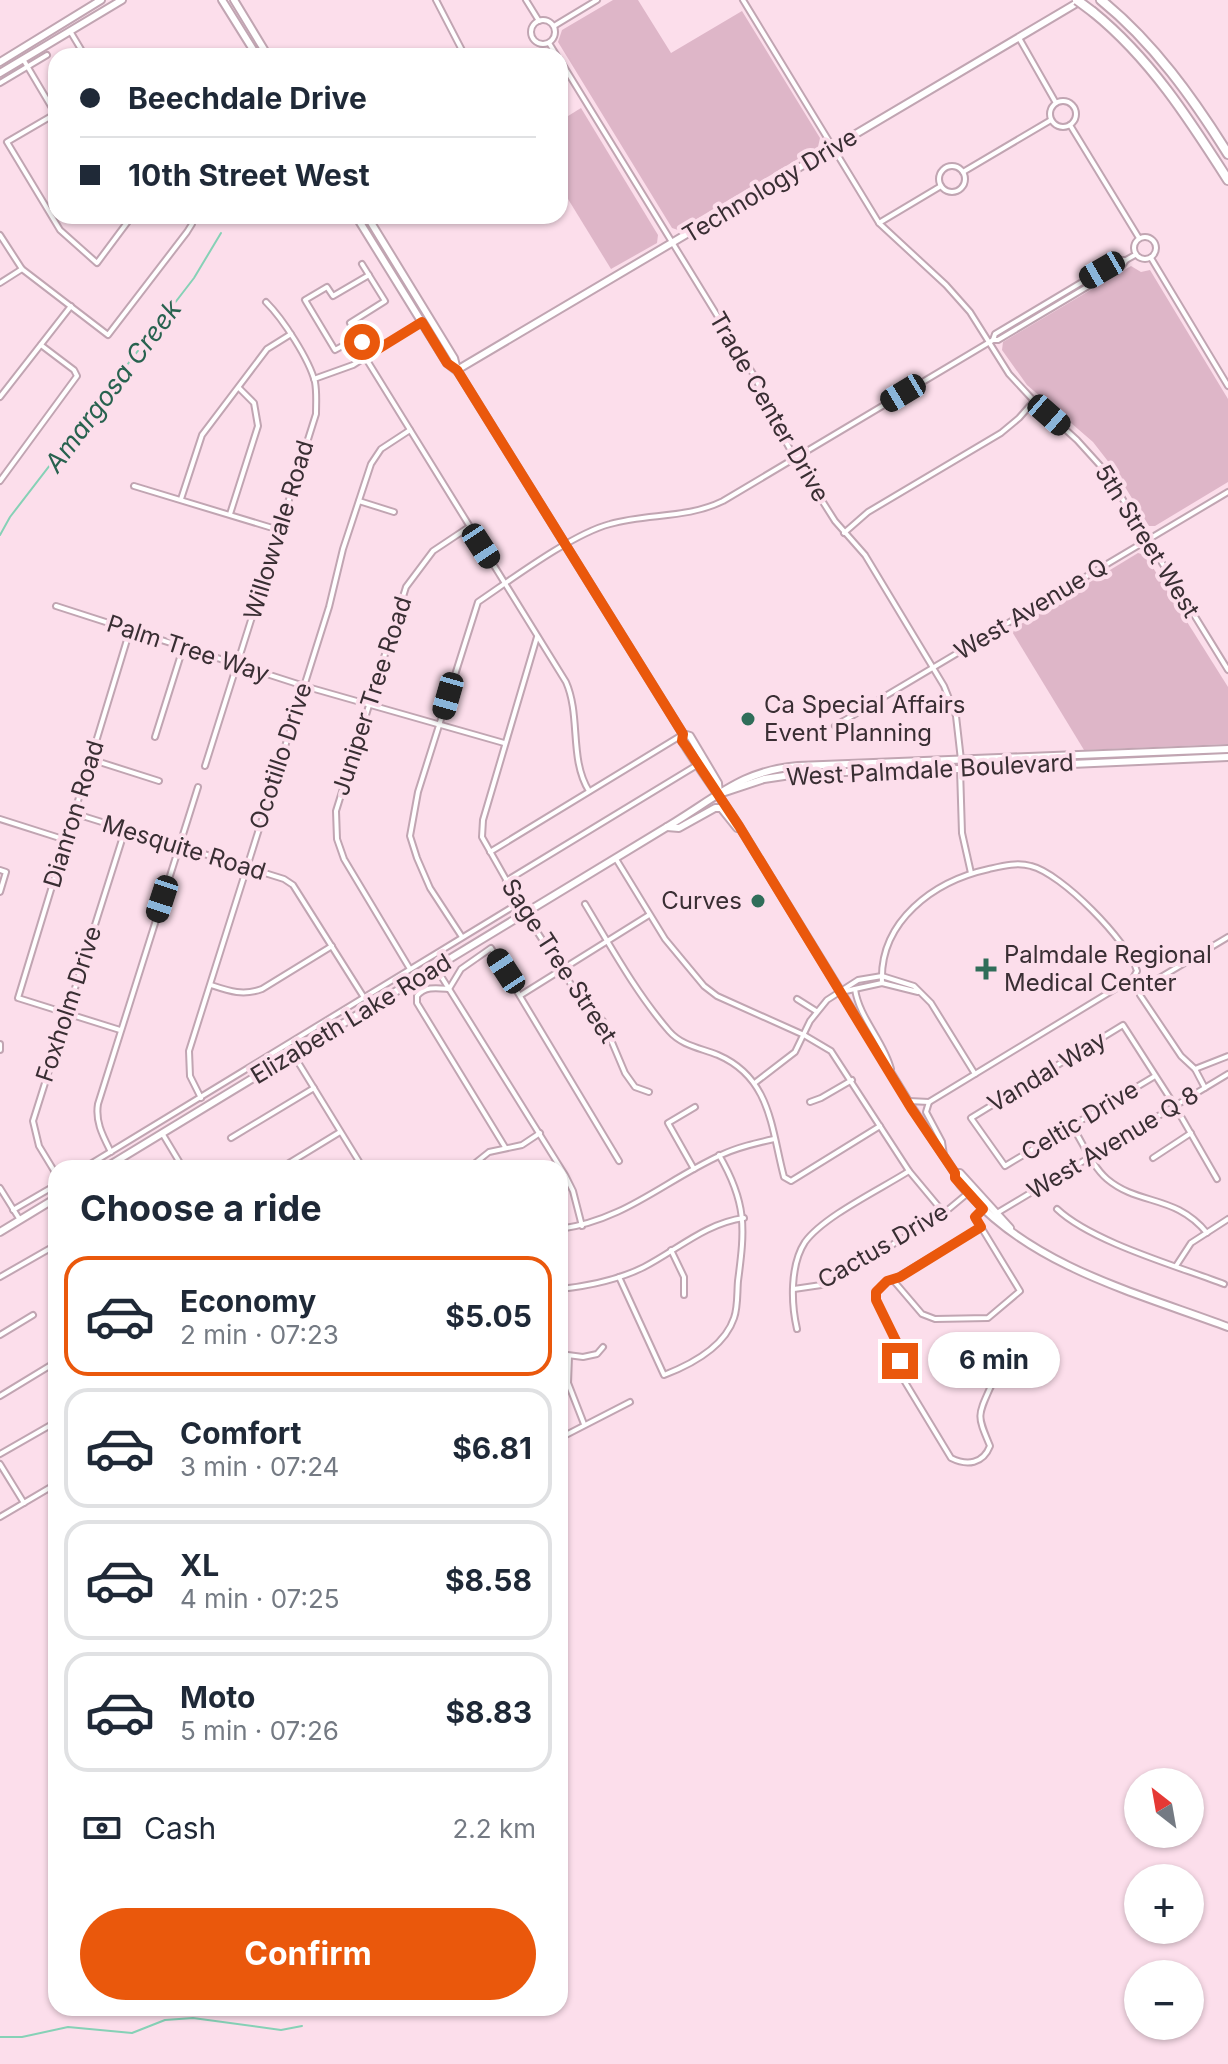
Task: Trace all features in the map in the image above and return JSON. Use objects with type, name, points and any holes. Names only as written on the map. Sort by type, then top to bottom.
[{"type":"highway","points":[[1080,0],[1134,51],[1161,82],[1187,115],[1228,180]]},
{"type":"highway","points":[[1103,2],[1170,70],[1228,154]]},
{"type":"main road","points":[[0,62],[101,0]]},
{"type":"main road","points":[[0,73],[122,0]]},
{"type":"main road","points":[[222,0],[252,48]]},
{"type":"main road","points":[[234,0],[263,48]]},
{"type":"main road","name":"Technology Drive","points":[[457,370],[1080,0]]},
{"type":"main road","points":[[361,224],[447,363],[457,370]]},
{"type":"main road","points":[[372,224],[454,358],[457,370],[683,734],[682,741],[744,834],[911,1108],[955,1173],[955,1178],[990,1216],[1061,1262],[1228,1327]]},
{"type":"main road","points":[[683,734],[690,736],[713,774],[719,794]]},
{"type":"main road","name":"West Palmdale Boulevard","points":[[799,770],[960,769],[1228,749]]},
{"type":"main road","name":"West Palmdale Boulevard","points":[[719,794],[799,770],[961,759],[1166,755],[1228,757]]},
{"type":"main road","name":"Elizabeth Lake Road","points":[[118,1160],[719,794]]},
{"type":"main road","points":[[667,827],[679,828],[715,808],[721,808],[729,821],[744,834]]},
{"type":"main road","points":[[955,1173],[960,1173],[1012,1231]]},
{"type":"main road","points":[[0,1232],[48,1203]]},
{"type":"street","points":[[436,0],[461,48]]},
{"type":"street","points":[[526,0],[539,21]]},
{"type":"street","points":[[554,26],[597,0]]},
{"type":"street","name":"5th Street West","points":[[743,0],[879,223],[946,285],[970,312],[1009,374],[1092,455],[1149,540],[1228,670]]},
{"type":"street","points":[[539,21],[547,21],[554,26],[555,36],[549,43],[541,45],[531,37],[532,26],[539,21]]},
{"type":"street","points":[[70,31],[80,48]]},
{"type":"street","points":[[1019,38],[1056,103]]},
{"type":"street","name":"Trade Center Drive","points":[[549,43],[552,48]]},
{"type":"street","points":[[0,83],[47,55]]},
{"type":"street","points":[[23,59],[48,101]]},
{"type":"street","name":"Trade Center Drive","points":[[568,73],[755,377],[773,419],[795,458],[844,533],[865,555],[933,667],[956,716],[961,759],[962,833],[971,873]]},
{"type":"street","points":[[1051,120],[1051,108],[1056,103],[1069,102],[1074,107],[1075,117],[1070,125]]},
{"type":"street","points":[[48,119],[7,142],[48,210]]},
{"type":"street","points":[[1051,120],[1059,126],[1070,125]]},
{"type":"street","points":[[963,172],[1051,120]]},
{"type":"street","points":[[1070,125],[1139,238]]},
{"type":"street","points":[[955,166],[963,172],[965,182],[959,190],[953,192],[941,186],[939,176],[945,168],[955,166]]},
{"type":"street","points":[[879,223],[941,186]]},
{"type":"street","points":[[56,224],[97,263],[126,224]]},
{"type":"street","points":[[0,235],[22,269],[108,335],[192,224]]},
{"type":"street","points":[[1139,238],[1154,240],[1157,250],[1151,258],[1141,259],[1135,255],[1134,245],[1139,238]]},
{"type":"street","points":[[462,937],[430,888],[410,836],[418,792],[478,602],[567,545],[607,525],[708,508],[990,341],[998,340],[1093,284],[1135,255]]},
{"type":"street","points":[[1151,258],[1228,386]]},
{"type":"street","points":[[362,264],[385,301],[350,323],[410,430],[571,693],[580,773],[589,791]]},
{"type":"street","points":[[0,283],[22,269]]},
{"type":"street","points":[[359,337],[335,350],[305,300],[327,287],[333,296],[369,275]]},
{"type":"street","name":"Willowvale Road","points":[[205,766],[316,414],[314,379],[280,316],[266,302]]},
{"type":"street","points":[[0,397],[71,306]]},
{"type":"street","points":[[314,379],[336,373],[429,317]]},
{"type":"street","points":[[181,499],[202,435],[267,349],[291,334]]},
{"type":"street","points":[[0,481],[77,376],[74,370],[41,345]]},
{"type":"street","points":[[230,514],[258,426],[254,403],[238,387]]},
{"type":"street","points":[[844,533],[868,512],[1001,433],[1034,401]]},
{"type":"street","name":"Ocotillo Drive","points":[[201,1098],[190,1076],[189,1051],[359,501],[371,464],[381,449],[410,430]]},
{"type":"street","points":[[134,486],[279,530]]},
{"type":"street","name":"West Avenue Q","points":[[835,726],[1228,492]]},
{"type":"street","points":[[359,501],[394,512]]},
{"type":"street","name":"Juniper Tree Road","points":[[410,969],[344,859],[337,839],[338,799],[406,587],[433,551],[469,527]]},
{"type":"street","name":"Palm Tree Way","points":[[56,606],[304,686],[504,743]]},
{"type":"street","name":"Dianron Road","points":[[65,1014],[18,998],[130,630]]},
{"type":"street","name":"Sage Tree Street","points":[[537,637],[504,743],[483,820],[482,837],[525,913],[576,992],[603,1021],[625,1073],[635,1087],[649,1092]]},
{"type":"street","points":[[155,737],[183,648]]},
{"type":"street","points":[[490,852],[683,734]]},
{"type":"street","points":[[90,759],[159,781]]},
{"type":"street","points":[[506,881],[697,765]]},
{"type":"street","points":[[111,1152],[96,1116],[120,1030],[198,787]]},
{"type":"street","name":"Mesquite Road","points":[[73,813],[284,879],[293,885],[370,1007]]},
{"type":"street","points":[[0,819],[66,840]]},
{"type":"street","name":"Foxholm Drive","points":[[48,1161],[39,1146],[33,1121],[125,830]]},
{"type":"street","points":[[616,859],[665,939],[711,992],[804,1035],[831,1051],[909,1171],[944,1213]]},
{"type":"street","points":[[882,983],[888,947],[903,917],[920,900],[971,873],[1020,864],[1049,874],[1112,929],[1137,971],[1133,978],[929,1102],[922,1111],[911,1108]]},
{"type":"street","points":[[0,892],[3,871]]},
{"type":"street","points":[[98,1160],[519,903]]},
{"type":"street","points":[[585,904],[670,1031],[680,1041],[737,1064],[755,1082],[767,1106],[784,1177],[791,1181],[880,1126]]},
{"type":"street","points":[[521,995],[649,915]]},
{"type":"street","points":[[1205,1088],[1195,1069],[1181,1056],[1140,995],[1141,989],[1228,937]]},
{"type":"street","points":[[211,985],[249,994],[332,946]]},
{"type":"street","points":[[449,989],[461,969],[491,948],[619,1161]]},
{"type":"street","points":[[435,967],[555,1160]]},
{"type":"street","points":[[755,1082],[790,1057],[816,1011],[827,1000],[858,980],[882,976],[905,981],[931,1003],[975,1074]]},
{"type":"street","points":[[841,992],[882,983],[920,993]]},
{"type":"street","points":[[449,989],[421,991],[417,1003],[505,1147]]},
{"type":"street","points":[[855,989],[862,1010],[887,1054],[894,1079]]},
{"type":"street","points":[[797,999],[816,1011]]},
{"type":"street","points":[[65,1014],[120,1030]]},
{"type":"street","name":"Vandal Way","points":[[1005,1166],[971,1118],[1123,1025],[1155,1076]]},
{"type":"street","points":[[293,1054],[358,1160]]},
{"type":"street","points":[[1195,1069],[1228,1056]]},
{"type":"street","name":"West Avenue Q 8","points":[[990,1216],[1228,1074]]},
{"type":"street","points":[[1155,1076],[1217,1179]]},
{"type":"street","name":"Celtic Drive","points":[[1005,1166],[1155,1076]]},
{"type":"street","points":[[810,1102],[852,1080]]},
{"type":"street","points":[[231,1138],[314,1088]]},
{"type":"street","points":[[907,1100],[929,1102]]},
{"type":"street","points":[[694,1169],[668,1123],[695,1107]]},
{"type":"street","points":[[926,1108],[942,1142],[945,1159]]},
{"type":"street","points":[[1072,1126],[1110,1181],[1124,1190],[1187,1212],[1207,1233]]},
{"type":"street","points":[[294,1160],[340,1132]]},
{"type":"street","points":[[162,1133],[178,1160]]},
{"type":"street","points":[[478,1160],[489,1152],[522,1145],[540,1133]]},
{"type":"street","points":[[1153,1158],[1191,1133]]},
{"type":"street","points":[[568,1228],[628,1209],[719,1155],[774,1139]]},
{"type":"street","points":[[619,1277],[664,1375],[695,1362],[721,1337],[734,1319],[744,1218],[740,1199],[719,1155]]},
{"type":"street","points":[[797,1329],[793,1310],[794,1289],[804,1244],[817,1229],[909,1171]]},
{"type":"street","points":[[568,1182],[582,1226]]},
{"type":"street","points":[[0,1189],[20,1220]]},
{"type":"street","points":[[13,1210],[48,1190]]},
{"type":"street","name":"Cactus Drive","points":[[794,1289],[828,1284],[944,1213],[968,1193]]},
{"type":"street","points":[[893,1280],[922,1314],[935,1319],[988,1318],[1020,1291],[975,1217],[983,1209]]},
{"type":"street","points":[[1057,1209],[1118,1244],[1224,1284]]},
{"type":"street","points":[[568,1288],[619,1277],[643,1267],[715,1225],[744,1218]]},
{"type":"street","points":[[1176,1266],[1191,1243],[1228,1219]]},
{"type":"street","points":[[981,1227],[887,1281],[876,1292],[876,1300],[897,1343],[905,1382],[951,1458],[975,1463],[987,1454],[990,1446],[979,1421],[979,1411],[991,1386]]},
{"type":"street","points":[[0,1277],[48,1250]]},
{"type":"street","points":[[671,1250],[684,1277],[684,1295]]},
{"type":"street","points":[[0,1335],[33,1315]]},
{"type":"street","points":[[584,1424],[568,1383],[569,1356],[597,1354],[603,1347]]},
{"type":"street","points":[[0,1396],[48,1367]]},
{"type":"street","points":[[568,1433],[630,1402]]},
{"type":"street","points":[[0,1454],[48,1427]]},
{"type":"street","points":[[0,1464],[24,1503]]},
{"type":"street","points":[[0,1517],[48,1489]]},
{"type":"shaded area","points":[[613,0],[638,0],[671,53],[742,11],[820,138],[818,147],[678,230],[672,228],[568,58],[568,48],[562,48],[558,42],[562,30]]},
{"type":"shaded area","points":[[581,108],[658,235],[657,243],[611,269],[568,199],[568,116]]},
{"type":"shaded area","points":[[1131,266],[1141,272],[1150,270],[1228,399],[1228,482],[1155,526],[1149,526],[1114,469],[1093,442],[1027,385],[1002,350],[1003,342]]},
{"type":"shaded area","points":[[1138,553],[1145,555],[1228,687],[1228,744],[1084,750],[1011,630]]},
{"type":"waterway","name":"Amargosa Creek","points":[[0,535],[10,517],[194,278],[221,233]]},
{"type":"waterway","points":[[0,2037],[22,2037],[68,2027],[132,2033],[165,2020],[193,2018],[281,2030],[302,2026]]},
{"type":"place","name":"Ca Special Affairs Event Planning","points":[[748,719]]},
{"type":"place","name":"Curves","points":[[758,901]]},
{"type":"place","name":"Palmdale Regional Medical Center","points":[[986,969]]},
{"type":"route","points":[[362,342],[370,354],[422,322],[447,363],[457,370],[683,734],[682,741],[739,826],[911,1108],[955,1173],[955,1178],[983,1209],[975,1217],[981,1227],[900,1277],[887,1281],[876,1292],[876,1300],[897,1343],[900,1361]]}]
